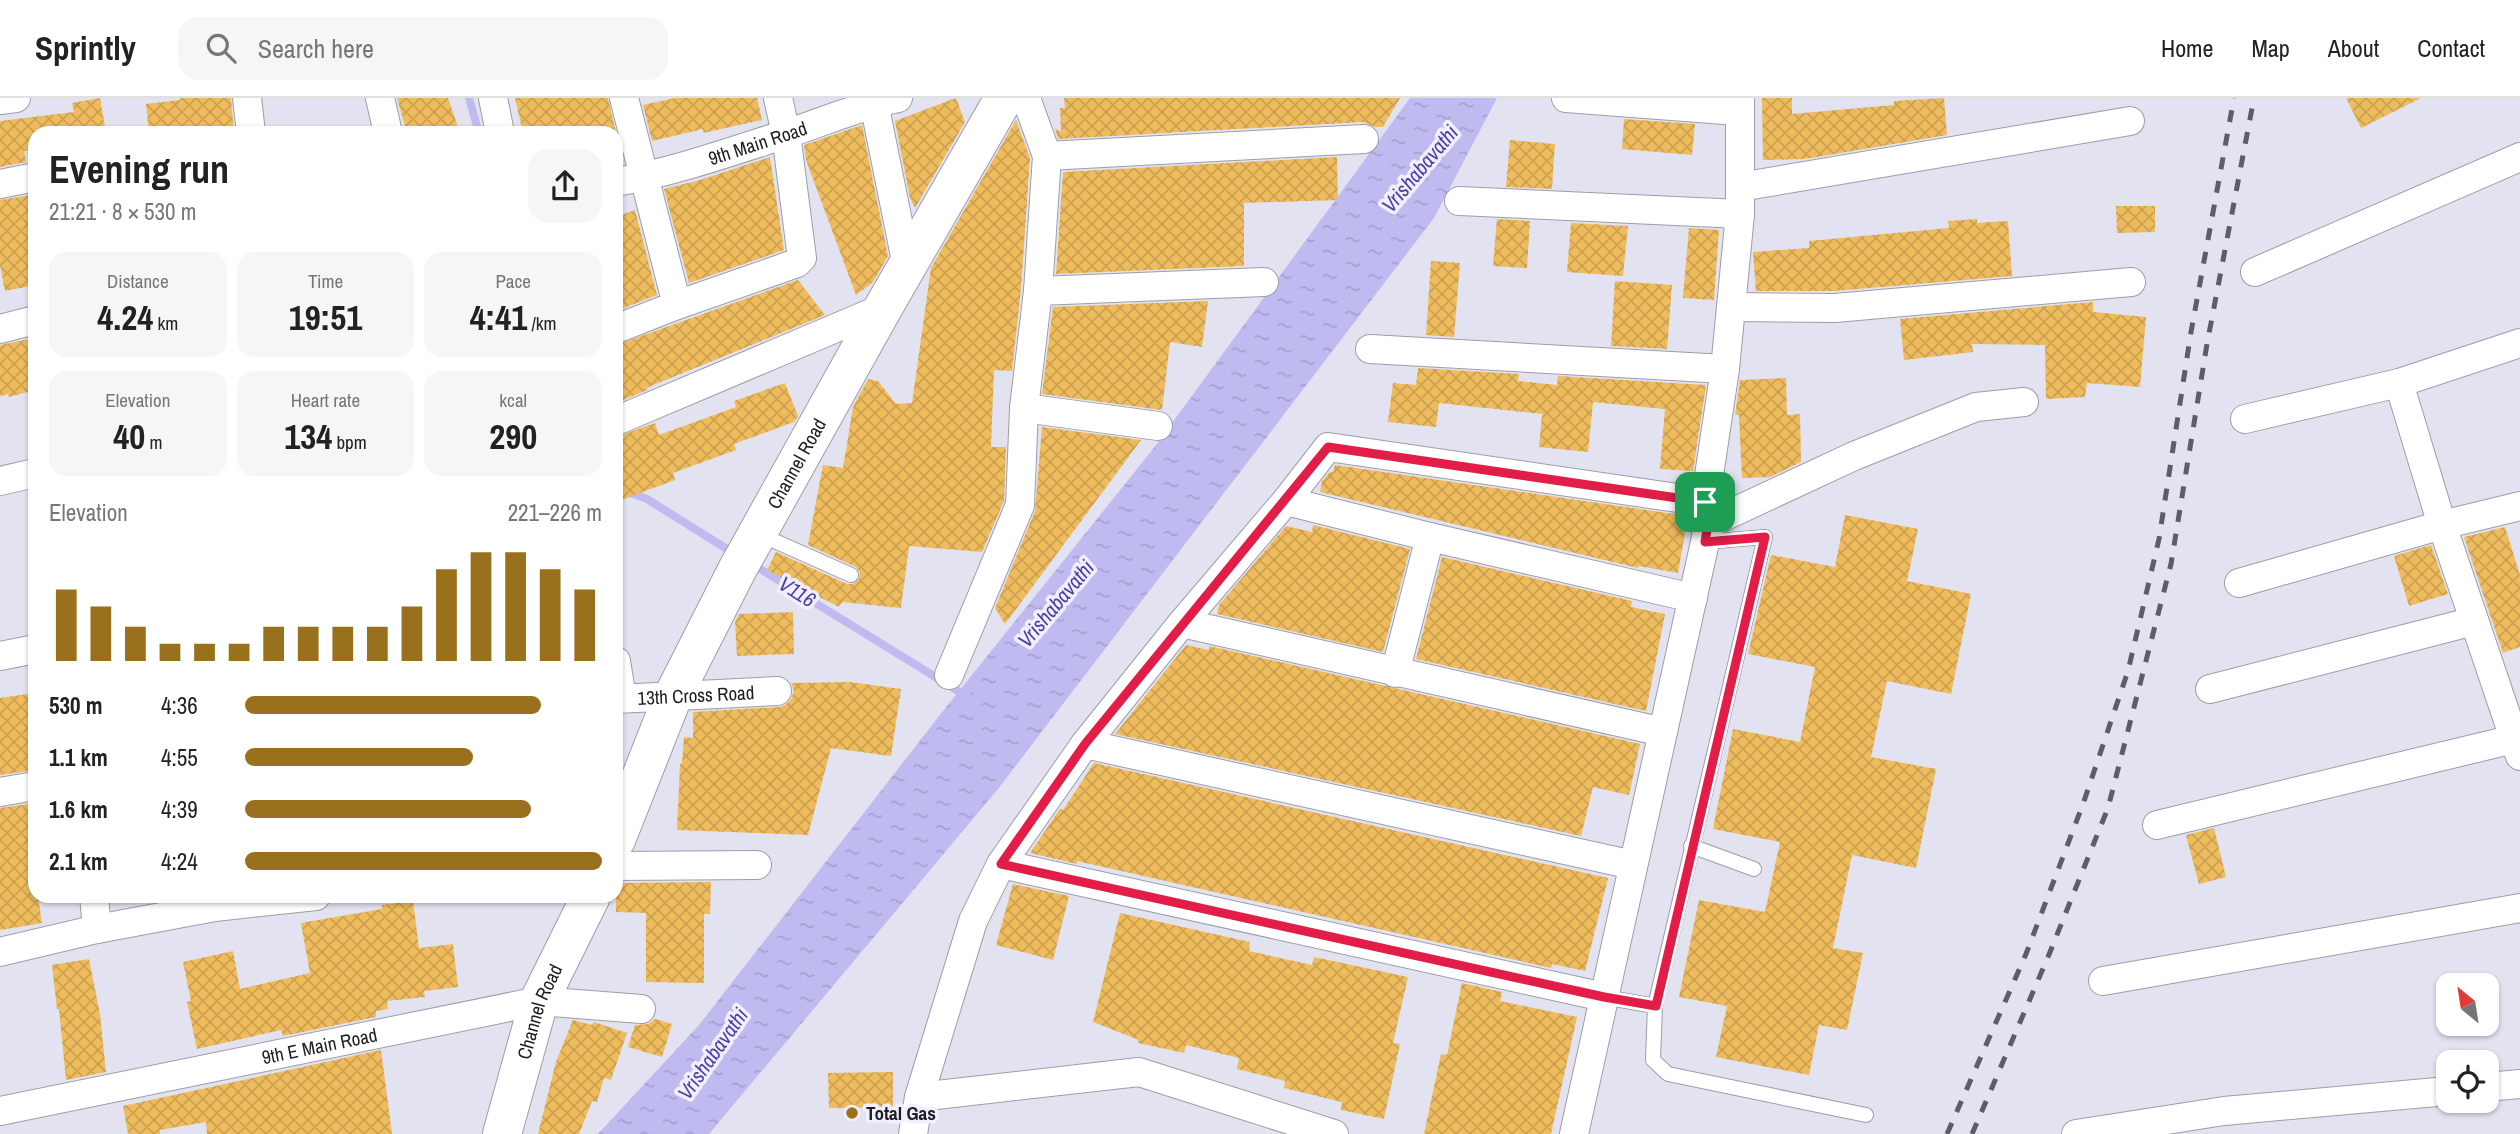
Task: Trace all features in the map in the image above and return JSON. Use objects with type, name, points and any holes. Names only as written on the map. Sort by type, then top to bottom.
[{"type":"street","points":[[0,100],[16,98]]},
{"type":"street","points":[[247,98],[250,126]]},
{"type":"street","points":[[380,98],[386,126]]},
{"type":"street","points":[[493,98],[499,126]]},
{"type":"street","points":[[624,98],[629,179],[677,304]]},
{"type":"street","points":[[623,326],[677,304],[797,263],[802,258],[786,134],[778,98]]},
{"type":"street","name":"Channel Road","points":[[623,822],[673,696],[748,550],[1004,98]]},
{"type":"street","points":[[949,675],[1020,505],[1024,408],[1038,290],[1046,156],[1026,98]]},
{"type":"street","points":[[1566,98],[1739,104],[1740,201],[1725,369],[1706,523],[1693,598],[1574,1134]]},
{"type":"street","points":[[882,100],[907,266]]},
{"type":"street","name":"9th Main Road","points":[[629,179],[786,134],[882,100]]},
{"type":"street","points":[[1458,201],[1740,201],[2130,121]]},
{"type":"street","points":[[1046,156],[1364,139]]},
{"type":"street","points":[[2255,272],[2520,157]]},
{"type":"street","points":[[0,184],[28,178]]},
{"type":"street","points":[[1038,290],[1265,282]]},
{"type":"street","points":[[1731,307],[1835,308],[2131,282]]},
{"type":"street","points":[[623,418],[883,308]]},
{"type":"street","points":[[0,329],[28,322]]},
{"type":"street","points":[[2245,419],[2399,383],[2520,343]]},
{"type":"street","points":[[1370,349],[1725,369]]},
{"type":"street","points":[[2157,825],[2517,748],[2442,525],[2399,383]]},
{"type":"street","points":[[913,1134],[919,1097],[973,921],[1001,864],[1085,744],[1328,447],[1706,523],[1844,461],[1976,407],[2024,402]]},
{"type":"street","points":[[1024,408],[1158,426]]},
{"type":"street","points":[[0,481],[28,474]]},
{"type":"street","points":[[1286,501],[1693,598]]},
{"type":"street","points":[[2239,583],[2442,525],[2520,506]]},
{"type":"street","points":[[1395,673],[1430,537]]},
{"type":"street","points":[[2210,689],[2474,621]]},
{"type":"street","points":[[1182,623],[1663,733]]},
{"type":"street","points":[[0,656],[28,650]]},
{"type":"street","name":"13th Cross Road","points":[[623,699],[777,691]]},
{"type":"street","points":[[1085,744],[1633,865]]},
{"type":"street","points":[[0,792],[28,787]]},
{"type":"street","points":[[1001,864],[1604,997]]},
{"type":"street","points":[[623,866],[757,865]]},
{"type":"street","points":[[95,903],[97,929]]},
{"type":"street","points":[[0,952],[223,903]]},
{"type":"street","name":"Channel Road","points":[[502,1134],[539,1001],[588,903]]},
{"type":"street","points":[[2103,981],[2520,908]]},
{"type":"street","name":"9th E Main Road","points":[[0,1111],[539,1001],[641,1009]]},
{"type":"street","points":[[919,1097],[1139,1072],[1334,1134]]},
{"type":"street","points":[[2499,1086],[2520,1084]]},
{"type":"street","points":[[2076,1134],[2224,1111],[2436,1092]]},
{"type":"lane","points":[[1706,523],[1765,537],[1691,846],[1656,1006],[1653,1060],[1668,1074],[1866,1115]]},
{"type":"lane","points":[[748,550],[851,575]]},
{"type":"lane","points":[[1691,846],[1754,869]]},
{"type":"lane","points":[[1604,997],[1656,1006]]},
{"type":"water","name":"Vrishabavathi","points":[[1410,98],[1497,98],[1434,218],[998,789],[709,1134],[598,1134],[699,1025],[939,716],[1153,449]]},
{"type":"building","points":[[100,98],[105,126],[28,126],[28,151],[24,151],[26,162],[0,167],[0,121],[74,112],[72,103]]},
{"type":"building","points":[[231,98],[233,126],[148,126],[146,104]]},
{"type":"building","points":[[397,98],[448,98],[458,126],[405,126]]},
{"type":"building","points":[[515,98],[608,98],[614,126],[521,126]]},
{"type":"building","points":[[675,98],[757,98],[762,120],[703,133],[703,129],[652,141],[643,105]]},
{"type":"building","points":[[956,98],[965,122],[915,208],[910,198],[895,121]]},
{"type":"building","points":[[1064,98],[1400,98],[1383,127],[1363,122],[1058,139],[1055,128],[1061,132],[1060,108],[1065,108]]},
{"type":"building","points":[[1762,98],[1792,98],[1792,114],[1894,105],[1894,101],[1944,98],[1947,135],[1805,159],[1763,160]]},
{"type":"building","points":[[2346,98],[2421,98],[2361,128]]},
{"type":"building","points":[[1624,119],[1695,124],[1692,155],[1622,149]]},
{"type":"building","points":[[1016,120],[1030,158],[1012,371],[994,370],[991,447],[1006,447],[1004,501],[982,552],[909,546],[901,608],[842,602],[839,607],[767,570],[776,552],[847,584],[853,584],[859,579],[860,573],[856,567],[808,545],[823,465],[843,468],[853,407],[868,379],[878,381],[896,404],[912,403],[931,268]]},
{"type":"building","points":[[862,125],[888,256],[873,282],[856,295],[806,160],[804,145]]},
{"type":"building","points":[[1510,140],[1555,144],[1552,189],[1506,187]]},
{"type":"building","points":[[770,157],[784,250],[689,283],[664,189]]},
{"type":"building","points":[[1337,157],[1338,200],[1244,203],[1244,266],[1056,274],[1063,172]]},
{"type":"building","points":[[28,195],[28,286],[5,291],[0,265],[0,200]]},
{"type":"building","points":[[2116,206],[2155,206],[2155,232],[2117,233]]},
{"type":"building","points":[[635,210],[657,295],[623,308],[623,214]]},
{"type":"building","points":[[1497,219],[1530,221],[1527,268],[1493,266]]},
{"type":"building","points":[[1977,219],[1977,223],[2008,221],[2012,276],[1834,291],[1756,291],[1753,252],[1809,248],[1809,241],[1949,228],[1948,221]]},
{"type":"building","points":[[1571,223],[1628,226],[1623,276],[1567,272]]},
{"type":"building","points":[[1689,228],[1719,230],[1714,300],[1683,298]]},
{"type":"building","points":[[1431,261],[1460,263],[1454,337],[1426,335]]},
{"type":"building","points":[[798,280],[825,315],[646,388],[647,390],[623,400],[623,342]]},
{"type":"building","points":[[1615,281],[1672,285],[1667,349],[1611,346]]},
{"type":"building","points":[[1208,301],[1202,347],[1170,342],[1162,410],[1042,394],[1053,307]]},
{"type":"building","points":[[2093,302],[2093,312],[2146,317],[2140,387],[2087,383],[2085,397],[2046,399],[2045,345],[1972,344],[1973,352],[1904,360],[1900,319]]},
{"type":"building","points":[[28,339],[28,392],[9,397],[8,394],[0,396],[0,345]]},
{"type":"building","points":[[1418,368],[1519,374],[1518,381],[1557,385],[1558,376],[1706,385],[1693,471],[1660,469],[1665,409],[1593,402],[1588,452],[1539,447],[1542,414],[1439,403],[1436,427],[1388,422],[1393,383],[1416,385]]},
{"type":"building","points":[[1786,378],[1787,415],[1800,414],[1801,462],[1770,477],[1742,478],[1739,415],[1735,415],[1740,380]]},
{"type":"building","points":[[785,383],[798,416],[794,422],[734,444],[736,450],[673,473],[675,480],[623,499],[623,434],[655,423],[659,435],[736,407],[734,401]]},
{"type":"building","points":[[1042,427],[1141,440],[1005,624],[995,608],[1035,511]]},
{"type":"building","points":[[1335,465],[1688,516],[1678,573],[1639,566],[1638,568],[1320,492],[1322,481],[1333,472]]},
{"type":"building","points":[[1845,515],[1918,529],[1907,581],[1971,594],[1951,694],[1887,681],[1871,757],[1936,769],[1916,868],[1852,855],[1833,948],[1863,953],[1847,1030],[1819,1025],[1809,1075],[1716,1057],[1727,1006],[1679,997],[1699,900],[1765,912],[1780,842],[1713,829],[1733,729],[1800,742],[1815,667],[1748,654],[1771,555],[1835,567]]},
{"type":"building","points":[[1313,525],[1410,549],[1383,652],[1217,614],[1219,605],[1286,526],[1312,532]]},
{"type":"building","points":[[2505,527],[2520,575],[2520,647],[2503,653],[2464,537]]},
{"type":"building","points":[[2431,545],[2448,594],[2409,606],[2394,556]]},
{"type":"building","points":[[1442,557],[1632,601],[1631,607],[1665,614],[1646,711],[1416,659]]},
{"type":"building","points":[[793,612],[794,654],[737,656],[735,622],[739,614]]},
{"type":"building","points":[[1186,645],[1209,650],[1209,646],[1640,744],[1629,795],[1593,787],[1581,836],[1115,734]]},
{"type":"building","points":[[850,682],[901,689],[891,756],[831,748],[808,835],[677,830],[680,764],[684,737],[693,738],[693,712],[779,707],[791,699],[794,691],[791,683]]},
{"type":"building","points":[[28,694],[28,771],[0,775],[0,698]]},
{"type":"building","points":[[1094,763],[1608,878],[1585,971],[1552,964],[1551,968],[1077,861],[1077,864],[1030,853]]},
{"type":"building","points":[[28,804],[28,903],[39,903],[42,923],[0,930],[0,808]]},
{"type":"building","points":[[2214,828],[2226,877],[2199,884],[2186,835]]},
{"type":"building","points":[[711,882],[710,914],[704,914],[704,983],[646,982],[646,913],[616,912],[616,903],[623,903],[623,883]]},
{"type":"building","points":[[1013,884],[1069,896],[1053,960],[996,945]]},
{"type":"building","points":[[413,903],[419,948],[453,944],[458,987],[424,991],[425,997],[387,1001],[388,1009],[376,1011],[376,1017],[283,1036],[281,1030],[197,1049],[187,1002],[191,1001],[183,962],[233,951],[240,989],[310,973],[301,923],[382,909],[382,905]]},
{"type":"building","points":[[1120,913],[1250,942],[1249,951],[1312,965],[1314,957],[1408,977],[1393,1043],[1400,1044],[1384,1119],[1341,1110],[1342,1102],[1284,1088],[1285,1081],[1237,1069],[1239,1058],[1186,1045],[1184,1053],[1138,1043],[1139,1040],[1093,1022]]},
{"type":"building","points":[[89,959],[100,1014],[106,1072],[66,1080],[52,965]]},
{"type":"building","points":[[1462,983],[1502,992],[1500,1001],[1577,1017],[1551,1134],[1424,1134],[1441,1054],[1447,1055]]},
{"type":"building","points":[[655,1019],[672,1024],[662,1057],[628,1047],[635,1025],[648,1024]]},
{"type":"building","points":[[573,1020],[592,1025],[594,1022],[627,1033],[611,1080],[604,1078],[597,1102],[592,1101],[579,1134],[538,1134],[556,1062]]},
{"type":"building","points":[[381,1050],[392,1134],[207,1134],[206,1122],[160,1130],[160,1134],[128,1134],[123,1106]]},
{"type":"building","points":[[893,1072],[893,1107],[829,1108],[828,1073]]},
{"type":"waterway","name":"V116","points":[[469,98],[477,126]]},
{"type":"waterway","name":"V116","points":[[623,490],[647,499],[735,554]]},
{"type":"waterway","name":"V116","points":[[752,564],[968,697]]},
{"type":"railway","points":[[1947,1134],[2026,954],[2083,804],[2128,671],[2159,539],[2191,332],[2234,98]]},
{"type":"railway","points":[[1972,1134],[2108,808],[2171,564],[2207,344],[2254,98]]},
{"type":"place","name":"Total Gas","points":[[852,1113]]},
{"type":"route","points":[[1328,447],[1705,502],[1708,524],[1705,542],[1765,537],[1691,846],[1656,1006],[1604,997],[1001,864],[1085,744],[1328,447]]}]
